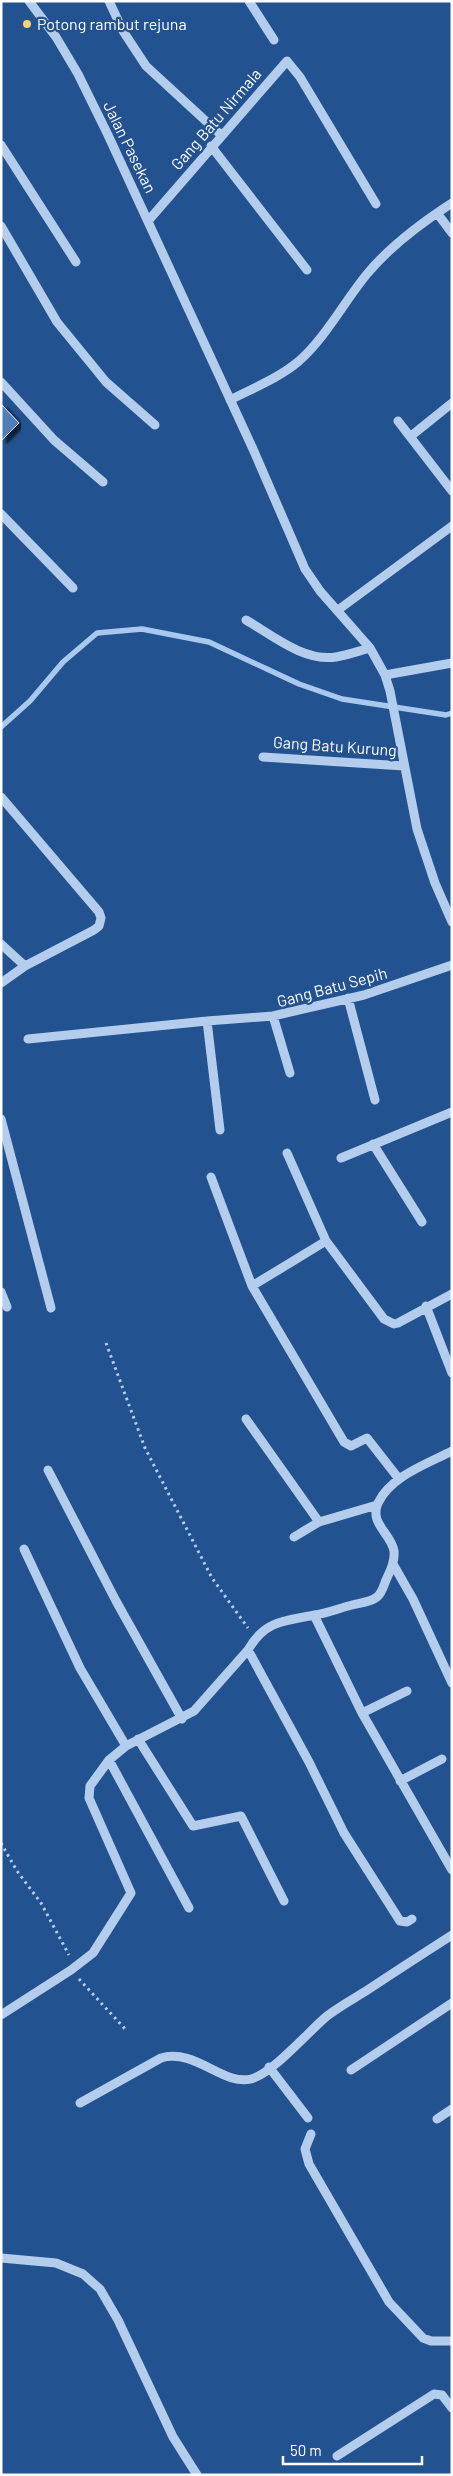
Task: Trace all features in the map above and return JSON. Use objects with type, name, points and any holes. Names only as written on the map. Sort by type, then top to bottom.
[{"type":"street","name":"Jalan Pasekan","points":[[29,1],[56,37],[78,74],[148,220],[304,569],[320,591],[370,648],[385,675],[417,830],[448,903],[452,922]]},
{"type":"street","points":[[109,1],[123,31],[146,66],[221,135]]},
{"type":"street","points":[[249,1],[274,40]]},
{"type":"street","name":"Gang Batu Nirmala","points":[[148,220],[287,61],[300,77],[376,204]]},
{"type":"street","points":[[1,145],[76,262]]},
{"type":"street","points":[[211,146],[307,270]]},
{"type":"street","points":[[230,400],[271,380],[300,360],[313,346],[367,274],[392,247],[452,203]]},
{"type":"street","points":[[437,213],[452,233]]},
{"type":"street","points":[[1,226],[57,322],[106,382],[155,425]]},
{"type":"street","points":[[1,382],[54,440],[103,482]]},
{"type":"street","points":[[411,436],[452,403]]},
{"type":"street","points":[[398,421],[452,491]]},
{"type":"street","points":[[1,514],[73,588]]},
{"type":"street","points":[[338,610],[452,526]]},
{"type":"street","points":[[246,620],[294,648],[321,658],[336,657],[370,648]]},
{"type":"street","points":[[385,675],[452,663]]},
{"type":"street","name":"Gang Batu Kurung","points":[[263,757],[404,766]]},
{"type":"street","points":[[1,798],[101,915],[99,926],[94,930],[25,966],[1,983]]},
{"type":"street","points":[[1,944],[25,966]]},
{"type":"street","name":"Gang Batu Sepih","points":[[290,1074],[274,1016],[399,985],[452,965]]},
{"type":"street","points":[[348,998],[375,1100]]},
{"type":"street","points":[[28,1039],[274,1016]]},
{"type":"street","points":[[207,1021],[220,1130]]},
{"type":"street","points":[[341,1158],[452,1112]]},
{"type":"street","points":[[1,1119],[51,1308]]},
{"type":"street","points":[[374,1144],[422,1222]]},
{"type":"street","points":[[287,1153],[326,1241],[384,1319],[390,1323],[398,1323],[426,1306],[452,1294]]},
{"type":"street","points":[[211,1177],[252,1286],[344,1442],[351,1446],[367,1438],[399,1479]]},
{"type":"street","points":[[252,1286],[326,1241]]},
{"type":"street","points":[[1,1292],[7,1307]]},
{"type":"street","points":[[426,1306],[452,1372]]},
{"type":"street","points":[[246,1419],[319,1522]]},
{"type":"street","points":[[452,1451],[399,1479],[377,1505],[375,1516],[378,1525],[392,1546],[393,1564],[413,1599],[452,1683]]},
{"type":"street","points":[[48,1470],[116,1602],[182,1719]]},
{"type":"street","points":[[294,1538],[319,1522],[377,1505]]},
{"type":"street","points":[[24,1548],[80,1668],[126,1746]]},
{"type":"street","points":[[1,2014],[73,1969],[93,1953],[131,1893],[89,1798],[90,1786],[109,1760],[138,1739],[182,1719],[194,1711],[248,1650],[255,1638],[273,1624],[294,1617],[314,1615],[377,1597],[393,1564]]},
{"type":"street","points":[[314,1615],[362,1714],[450,1865]]},
{"type":"street","points":[[248,1650],[309,1762],[348,1840],[400,1921],[407,1922],[412,1919]]},
{"type":"street","points":[[362,1714],[407,1691]]},
{"type":"street","points":[[138,1739],[192,1826],[241,1816],[284,1901]]},
{"type":"street","points":[[400,1781],[442,1759]]},
{"type":"street","points":[[109,1760],[189,1908]]},
{"type":"street","points":[[80,2103],[160,2058],[171,2055],[190,2058],[240,2079],[251,2079],[297,2046],[327,2016],[449,1937],[452,1947]]},
{"type":"street","points":[[351,2070],[452,2003]]},
{"type":"street","points":[[266,2070],[308,2118]]},
{"type":"street","points":[[437,2119],[452,2109]]},
{"type":"street","points":[[311,2134],[305,2149],[309,2164],[389,2302],[423,2338],[430,2341],[452,2341]]},
{"type":"street","points":[[1,2258],[56,2263],[83,2274],[100,2289],[118,2320],[174,2436],[197,2475]]},
{"type":"street","points":[[338,2456],[434,2394],[442,2394],[452,2408]]},
{"type":"path","points":[[106,1343],[145,1448],[212,1578],[255,1638]]},
{"type":"path","points":[[1,1843],[17,1872],[41,1903],[73,1969],[126,2030]]},
{"type":"building","points":[[1,404],[19,423],[1,441]]},
{"type":"waterway","points":[[1,727],[30,701],[63,662],[97,633],[142,629],[209,642],[299,684],[342,699],[446,715],[452,713]]},
{"type":"place","name":"Potong rambut rejuna","points":[[27,24]]}]
